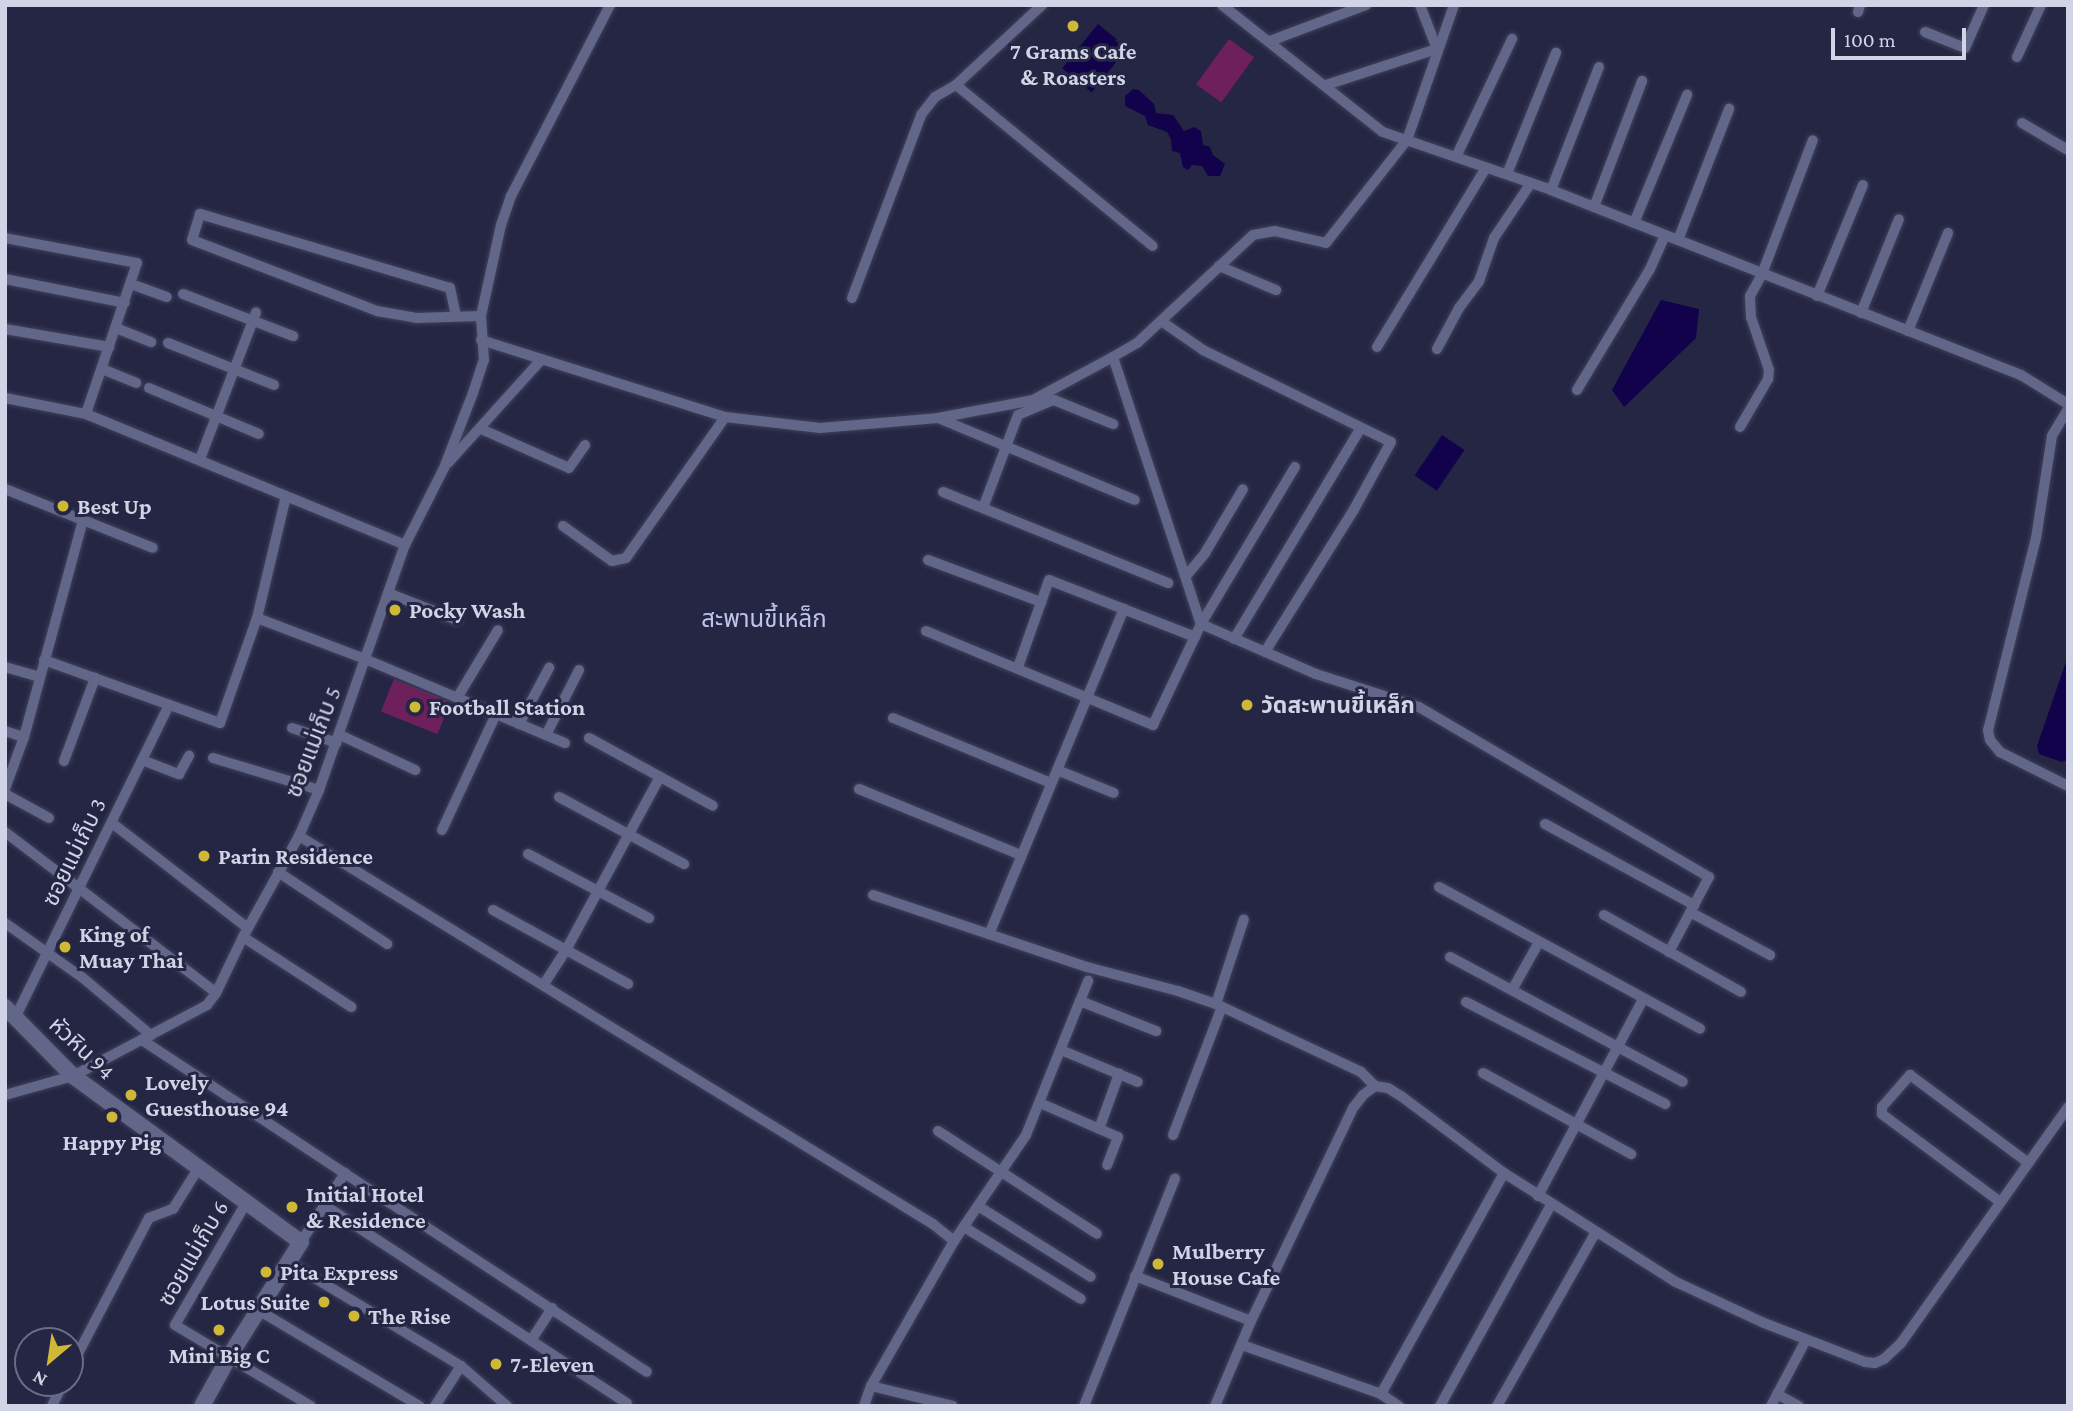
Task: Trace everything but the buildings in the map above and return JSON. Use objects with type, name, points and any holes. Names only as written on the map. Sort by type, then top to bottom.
[{"type":"street","name":"ซอยแม่เก็บ 5","points":[[5,1095],[73,1076],[207,1005],[216,993],[299,836],[319,790],[405,545],[444,468],[484,360],[481,316],[511,196],[610,5]]},
{"type":"street","points":[[852,298],[921,115],[935,97],[956,85],[1042,5]]},
{"type":"street","points":[[1222,5],[1383,132],[1551,190],[2021,375],[2068,406],[2052,436],[2036,538],[1988,730],[1990,740],[2000,752],[2068,786]]},
{"type":"street","points":[[1270,41],[1366,5]]},
{"type":"street","points":[[1420,5],[1437,50]]},
{"type":"street","points":[[481,340],[725,417],[820,428],[938,418],[1033,400],[1137,343],[1253,235],[1262,231],[1326,243],[1407,140],[1454,5]]},
{"type":"street","points":[[1925,32],[1965,48],[1984,5]]},
{"type":"street","points":[[2017,57],[2041,5]]},
{"type":"street","points":[[1456,157],[1512,39]]},
{"type":"street","points":[[1325,85],[1437,50]]},
{"type":"street","points":[[1507,174],[1556,53]]},
{"type":"street","points":[[1551,190],[1599,67]]},
{"type":"street","points":[[1594,207],[1642,81]]},
{"type":"street","points":[[956,85],[1153,246]]},
{"type":"street","points":[[1634,223],[1687,95]]},
{"type":"street","points":[[1678,240],[1728,109]]},
{"type":"street","points":[[2022,123],[2068,150]]},
{"type":"street","points":[[1740,427],[1768,379],[1769,370],[1749,308],[1750,296],[1762,274],[1813,140]]},
{"type":"street","points":[[1377,347],[1486,168]]},
{"type":"street","points":[[1437,349],[1459,308],[1479,281],[1494,238],[1531,183]]},
{"type":"street","points":[[1817,296],[1863,185]]},
{"type":"street","points":[[456,316],[450,288],[200,214],[192,240],[377,311],[416,318],[481,316]]},
{"type":"street","points":[[1861,313],[1899,219]]},
{"type":"street","points":[[1908,331],[1948,233]]},
{"type":"street","points":[[1577,390],[1650,269],[1665,236]]},
{"type":"street","points":[[5,238],[137,263],[86,414]]},
{"type":"street","points":[[1219,266],[1276,289]]},
{"type":"street","points":[[5,279],[125,303]]},
{"type":"street","points":[[131,284],[167,297]]},
{"type":"street","points":[[183,294],[254,317],[293,336]]},
{"type":"street","points":[[200,459],[254,317]]},
{"type":"street","points":[[1161,321],[1203,350],[1389,440],[1391,444],[1265,652]]},
{"type":"street","points":[[116,328],[151,342]]},
{"type":"street","points":[[5,329],[109,348]]},
{"type":"street","points":[[168,343],[274,385]]},
{"type":"street","points":[[1113,357],[1201,624],[1317,674],[1419,707],[1709,877],[1669,952]]},
{"type":"street","points":[[444,468],[542,359]]},
{"type":"street","points":[[102,369],[136,383]]},
{"type":"street","points":[[149,388],[259,434]]},
{"type":"street","points":[[6,401],[86,414],[405,545]]},
{"type":"street","points":[[983,508],[1018,415],[1054,401],[1113,424]]},
{"type":"street","points":[[563,526],[612,561],[626,558],[725,417]]},
{"type":"street","points":[[938,418],[1135,500]]},
{"type":"street","points":[[1234,639],[1361,428]]},
{"type":"street","points":[[481,429],[569,468],[585,446]]},
{"type":"street","points":[[926,631],[1153,725],[1201,624],[1295,467]]},
{"type":"street","points":[[5,489],[153,548]]},
{"type":"street","points":[[1186,576],[1205,553],[1242,489]]},
{"type":"street","points":[[943,492],[1168,583]]},
{"type":"street","points":[[44,660],[220,723],[257,618],[286,496]]},
{"type":"street","points":[[49,818],[5,792],[24,737],[83,520]]},
{"type":"street","points":[[928,560],[1041,602]]},
{"type":"street","points":[[1018,667],[1049,580],[1195,637]]},
{"type":"street","points":[[388,593],[457,620]]},
{"type":"street","points":[[989,932],[1124,609]]},
{"type":"street","points":[[257,618],[365,659],[565,743]]},
{"type":"street","points":[[457,698],[498,630]]},
{"type":"street","points":[[5,667],[40,677]]},
{"type":"street","points":[[519,724],[549,668]]},
{"type":"street","points":[[546,735],[579,670]]},
{"type":"street","points":[[64,761],[95,678]]},
{"type":"street","name":"ซอยแม่เก็บ 3","points":[[10,1012],[47,953],[169,705]]},
{"type":"street","points":[[442,830],[496,714]]},
{"type":"street","points":[[892,718],[1051,783]]},
{"type":"street","points":[[292,727],[339,739],[415,770]]},
{"type":"street","points":[[5,731],[24,737]]},
{"type":"street","points":[[589,738],[713,806]]},
{"type":"street","points":[[142,760],[179,774],[189,756]]},
{"type":"street","points":[[214,758],[319,790]]},
{"type":"street","points":[[1057,770],[1114,793]]},
{"type":"street","points":[[544,984],[566,950],[660,777]]},
{"type":"street","points":[[859,789],[1021,855]]},
{"type":"street","points":[[559,797],[684,864]]},
{"type":"street","points":[[112,823],[246,932],[351,1007]]},
{"type":"street","points":[[1545,824],[1770,955]]},
{"type":"street","points":[[5,832],[216,993]]},
{"type":"street","points":[[299,836],[933,1224],[954,1241]]},
{"type":"street","points":[[528,854],[649,918]]},
{"type":"street","points":[[278,872],[387,944]]},
{"type":"street","points":[[1439,887],[1700,1029]]},
{"type":"street","points":[[873,895],[1087,967],[1178,991],[1219,1005],[1362,1072],[1375,1086],[1388,1088],[1401,1096],[1551,1205],[1676,1282],[1806,1340],[1865,1362],[1884,1359],[1901,1343],[2026,1162],[2068,1107]]},
{"type":"street","points":[[493,910],[628,984]]},
{"type":"street","points":[[1604,915],[1741,992]]},
{"type":"street","points":[[1173,1135],[1219,1005],[1244,919]]},
{"type":"street","points":[[5,923],[47,953],[147,1038],[345,1173],[647,1371]]},
{"type":"street","points":[[1512,990],[1539,942]]},
{"type":"street","points":[[1450,957],[1683,1082]]},
{"type":"street","points":[[864,1406],[871,1386],[954,1241],[1026,1135],[1088,981]]},
{"type":"street","points":[[1538,1196],[1643,999]]},
{"type":"street","points":[[1080,1001],[1157,1031]]},
{"type":"street","points":[[1466,1002],[1665,1104]]},
{"type":"street","name":"หัวหิน 94","points":[[10,1012],[73,1076],[301,1242]]},
{"type":"street","points":[[1061,1050],[1138,1082]]},
{"type":"street","points":[[1483,1073],[1631,1154]]},
{"type":"street","points":[[1099,1129],[1119,1074]]},
{"type":"street","points":[[1999,1201],[1882,1114],[1882,1107],[1905,1076],[1913,1076],[2026,1162]]},
{"type":"street","points":[[1215,1406],[1251,1321],[1353,1108],[1363,1095],[1375,1086]]},
{"type":"street","points":[[1040,1103],[1118,1137],[1107,1164]]},
{"type":"street","points":[[938,1131],[1097,1234]]},
{"type":"street","points":[[84,1340],[149,1218],[173,1209],[198,1169]]},
{"type":"street","points":[[202,1406],[229,1357],[345,1173]]},
{"type":"street","points":[[1381,1394],[1504,1173]]},
{"type":"street","points":[[1084,1406],[1175,1178]]},
{"type":"street","name":"ซอยแม่เก็บ 6","points":[[229,1357],[175,1325],[246,1203]]},
{"type":"street","points":[[324,1205],[627,1403]]},
{"type":"street","points":[[1440,1406],[1551,1205]]},
{"type":"street","points":[[978,1206],[1091,1277]]},
{"type":"street","points":[[964,1227],[1081,1299]]},
{"type":"street","points":[[1497,1406],[1596,1232]]},
{"type":"street","points":[[288,1262],[461,1366],[507,1406]]},
{"type":"street","points":[[1135,1276],[1251,1321]]},
{"type":"street","points":[[532,1339],[552,1308]]},
{"type":"street","points":[[258,1310],[420,1406]]},
{"type":"street","points":[[1771,1406],[1806,1340]]},
{"type":"street","points":[[1242,1345],[1381,1394],[1399,1406]]},
{"type":"street","points":[[229,1357],[311,1406]]},
{"type":"street","points":[[435,1406],[461,1366]]},
{"type":"street","points":[[871,1386],[953,1406]]},
{"type":"street","points":[[1777,1394],[1799,1406]]},
{"type":"shaded area","points":[[1098,24],[1128,48],[1092,92],[1062,68]]},
{"type":"shaded area","points":[[1229,39],[1254,57],[1221,103],[1196,84]]},
{"type":"shaded area","points":[[1133,89],[1139,90],[1154,104],[1156,113],[1173,115],[1184,131],[1194,127],[1201,131],[1203,145],[1210,147],[1213,155],[1225,164],[1220,176],[1208,176],[1202,166],[1192,165],[1188,170],[1183,167],[1180,153],[1172,151],[1167,132],[1148,125],[1145,116],[1125,106],[1125,96]]},
{"type":"shaded area","points":[[1661,300],[1699,309],[1696,338],[1624,407],[1612,390]]},
{"type":"shaded area","points":[[1442,435],[1464,450],[1437,491],[1415,476]]},
{"type":"shaded area","points":[[2068,656],[2068,760],[2062,762],[2039,754],[2037,746]]},
{"type":"shaded area","name":"Football Station","points":[[394,679],[451,702],[437,734],[381,711]]},
{"type":"place","name":"7 Grams Cafe & Roasters","points":[[1073,26]]},
{"type":"place","name":"Best Up","points":[[63,506]]},
{"type":"place","name":"Pocky Wash","points":[[395,610]]},
{"type":"place","name":"วัดสะพานขี้เหล็ก","points":[[1247,705]]},
{"type":"place","name":"Football Station","points":[[415,707]]},
{"type":"place","name":"Parin Residence","points":[[204,856]]},
{"type":"place","name":"King of Muay Thai","points":[[65,947]]},
{"type":"place","name":"Lovely Guesthouse 94","points":[[131,1095]]},
{"type":"place","name":"Happy Pig","points":[[112,1117]]},
{"type":"place","name":"Initial Hotel & Residence","points":[[292,1207]]},
{"type":"place","name":"Mulberry House Cafe","points":[[1158,1264]]},
{"type":"place","name":"Pita Express","points":[[266,1272]]},
{"type":"place","name":"Lotus Suite","points":[[324,1302]]},
{"type":"place","name":"The Rise","points":[[354,1316]]},
{"type":"place","name":"Mini Big C","points":[[219,1330]]},
{"type":"place","name":"7-Eleven","points":[[496,1364]]},
{"type":"district","name":"สะพานขี้เหล็ก","points":[[764,619]]}]
